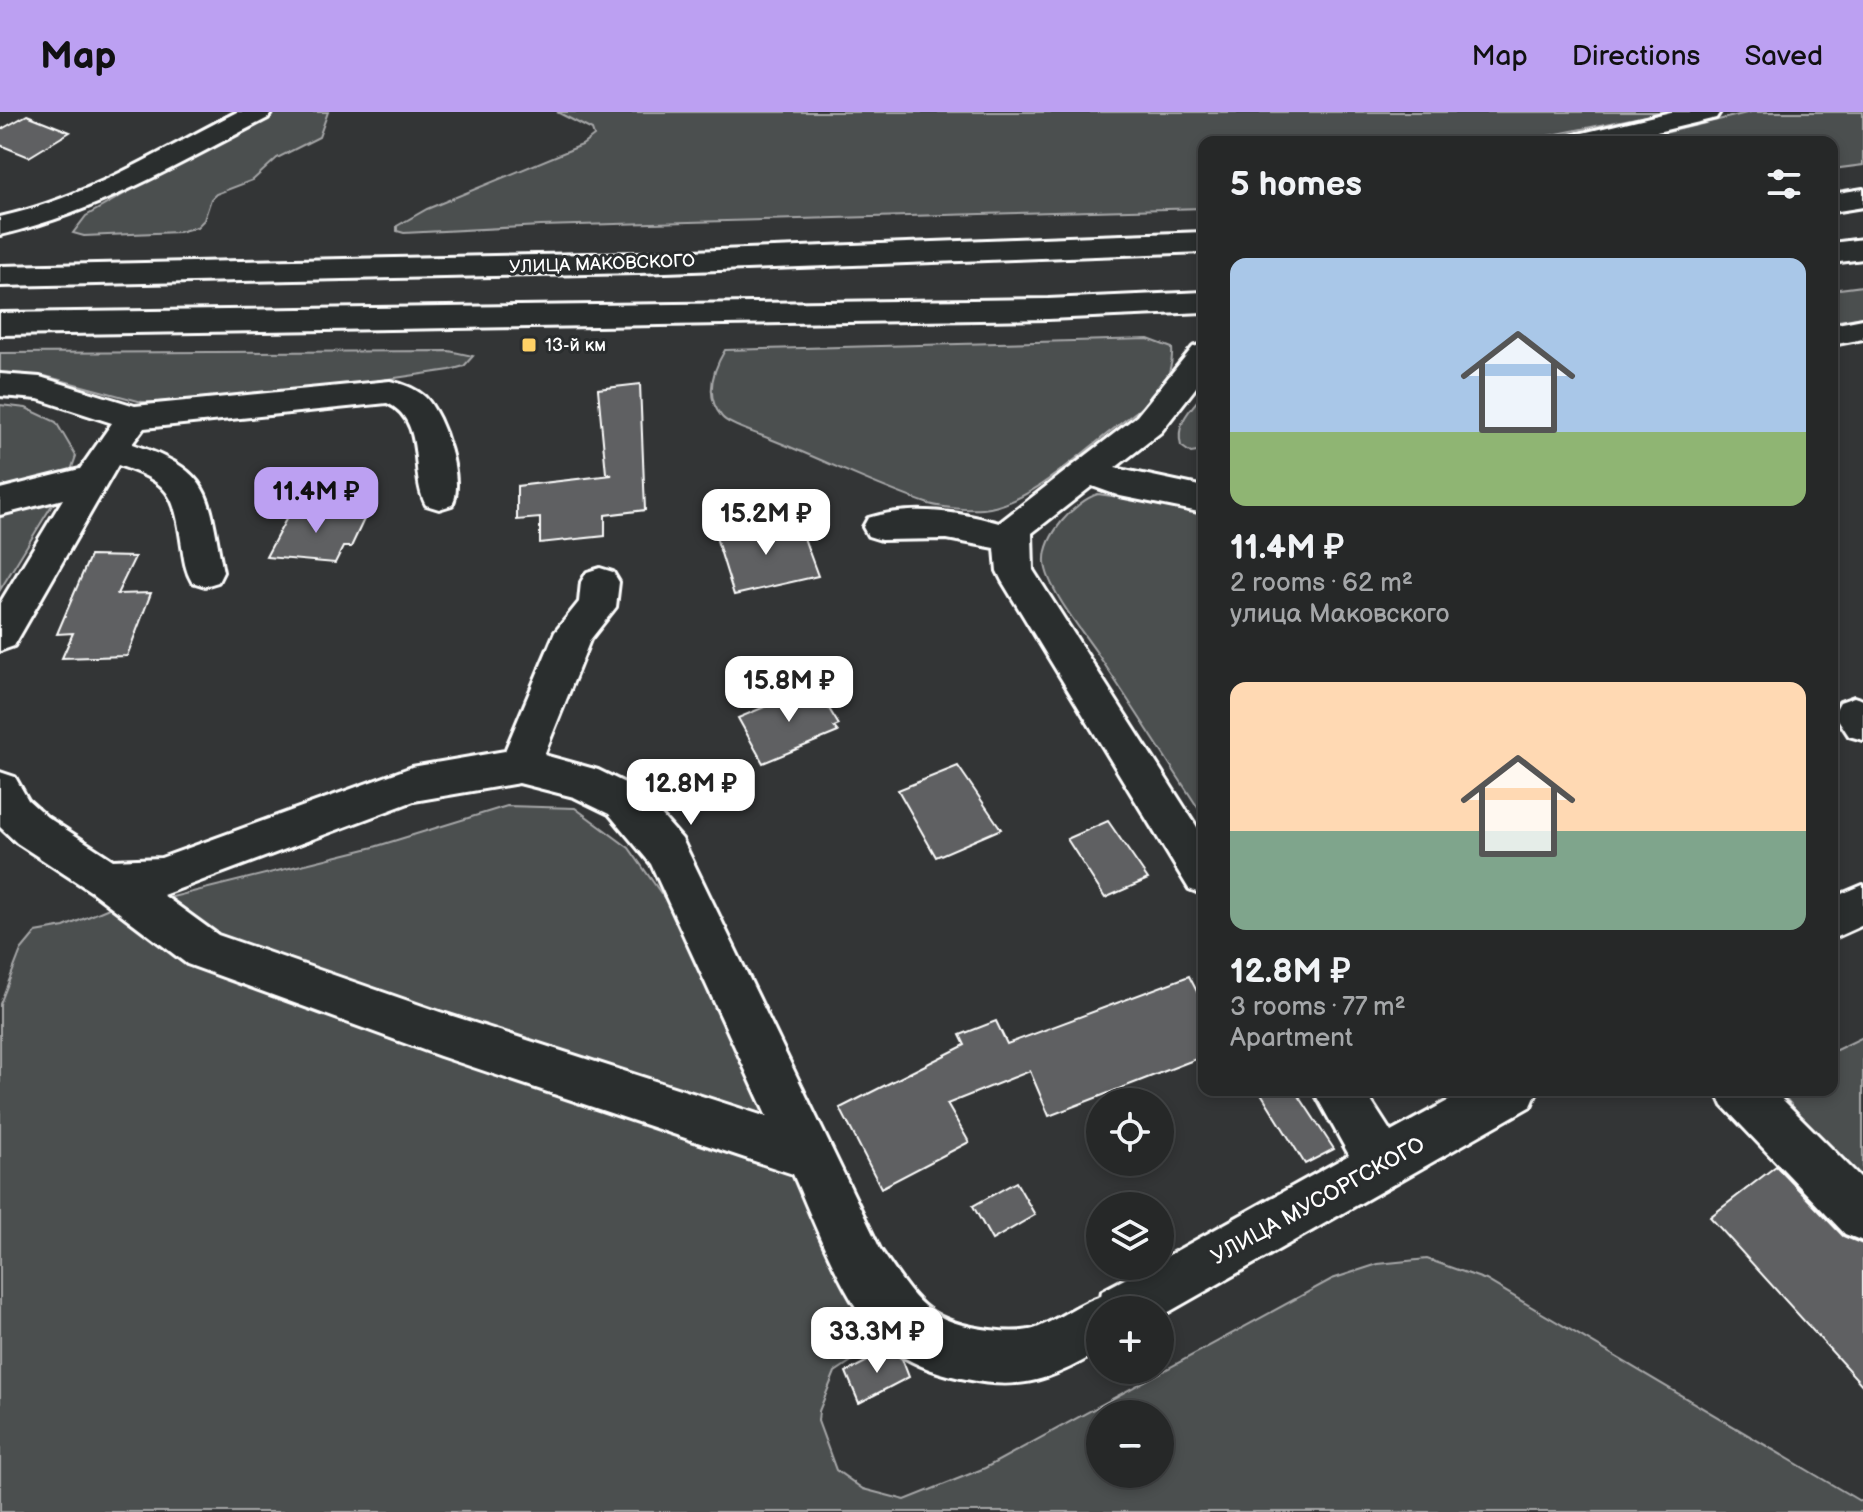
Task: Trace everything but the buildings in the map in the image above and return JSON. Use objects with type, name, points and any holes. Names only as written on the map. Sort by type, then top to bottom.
[{"type":"highway","points":[[1838,202],[1863,198]]},
{"type":"highway","name":"УЛИЦА МАКОВСКОГО","points":[[0,276],[639,263],[1198,242]]},
{"type":"highway","points":[[1838,252],[1863,249]]},
{"type":"highway","points":[[0,324],[1048,309],[1198,302]]},
{"type":"street","points":[[0,226],[22,222],[111,188],[258,112]]},
{"type":"street","points":[[1605,136],[1706,112]]},
{"type":"street","points":[[0,197],[69,196],[111,188]]},
{"type":"street","points":[[1838,334],[1863,329]]},
{"type":"street","points":[[1198,363],[1149,424],[1015,527],[1012,540],[1015,571],[1198,866]]},
{"type":"street","points":[[0,385],[40,388],[134,418],[390,392],[406,397],[420,411],[431,444],[439,496]]},
{"type":"street","points":[[0,636],[110,449],[134,418]]},
{"type":"street","points":[[110,449],[176,477],[197,516],[196,532],[205,572]]},
{"type":"street","points":[[1088,471],[1120,484],[1198,499]]},
{"type":"street","points":[[5,506],[92,479]]},
{"type":"street","points":[[881,527],[935,524],[973,527],[1012,540]]},
{"type":"street","points":[[519,766],[574,632],[597,607],[600,582]]},
{"type":"street","points":[[107,879],[161,877],[412,784],[519,766],[583,782],[624,802],[667,852],[862,1267],[890,1307],[914,1333],[946,1347],[1004,1359],[1043,1353],[1086,1330]]},
{"type":"street","points":[[0,789],[13,813],[32,830],[107,879],[203,950],[454,1039],[809,1155]]},
{"type":"street","points":[[1838,916],[1863,904]]},
{"type":"street","points":[[1341,1096],[1383,1165]]},
{"type":"street","name":"УЛИЦА МУСОРГСКОГО","points":[[1146,1296],[1504,1096]]},
{"type":"street","points":[[1746,1096],[1863,1216]]},
{"type":"shaded area","points":[[266,112],[328,112],[319,137],[277,158],[253,180],[216,194],[211,199],[204,220],[197,227],[179,232],[84,236],[73,233],[86,216]]},
{"type":"shaded area","points":[[557,112],[1665,112],[1547,136],[1198,136],[1198,208],[397,231],[397,226],[427,209],[582,145],[594,136],[592,130]]},
{"type":"shaded area","points":[[1751,112],[1863,112],[1863,165],[1838,168],[1838,136],[1652,136]]},
{"type":"shaded area","points":[[1863,286],[1863,317],[1838,321],[1838,289]]},
{"type":"shaded area","points":[[1148,339],[1172,348],[1169,374],[1156,394],[1036,488],[1018,498],[983,509],[929,504],[886,488],[729,423],[716,409],[713,400],[714,374],[725,350]]},
{"type":"shaded area","points":[[449,351],[473,356],[464,366],[450,370],[340,386],[157,402],[142,402],[45,376],[0,373],[0,353]]},
{"type":"shaded area","points":[[1198,400],[1198,452],[1191,453],[1181,446],[1180,438],[1182,424]]},
{"type":"shaded area","points":[[0,405],[26,408],[56,422],[76,456],[68,479],[0,590]]},
{"type":"shaded area","points":[[1098,494],[1198,508],[1198,808],[1066,609],[1047,573],[1046,553],[1055,531],[1071,512]]},
{"type":"shaded area","points":[[507,806],[575,808],[629,848],[670,906],[870,1328],[865,1352],[835,1372],[818,1421],[836,1470],[863,1489],[905,1500],[985,1468],[1086,1413],[1086,1488],[1174,1488],[1174,1400],[1110,1400],[1139,1384],[1174,1384],[1174,1365],[1332,1279],[1378,1264],[1427,1259],[1486,1280],[1863,1503],[1863,1512],[0,1512],[0,1004],[21,950],[36,932],[64,927],[109,908],[140,905],[374,847]]},
{"type":"shaded area","points":[[1863,1037],[1863,1191],[1784,1096],[1838,1096],[1838,1049]]},
{"type":"place","name":"13-й км","points":[[529,345]]}]
